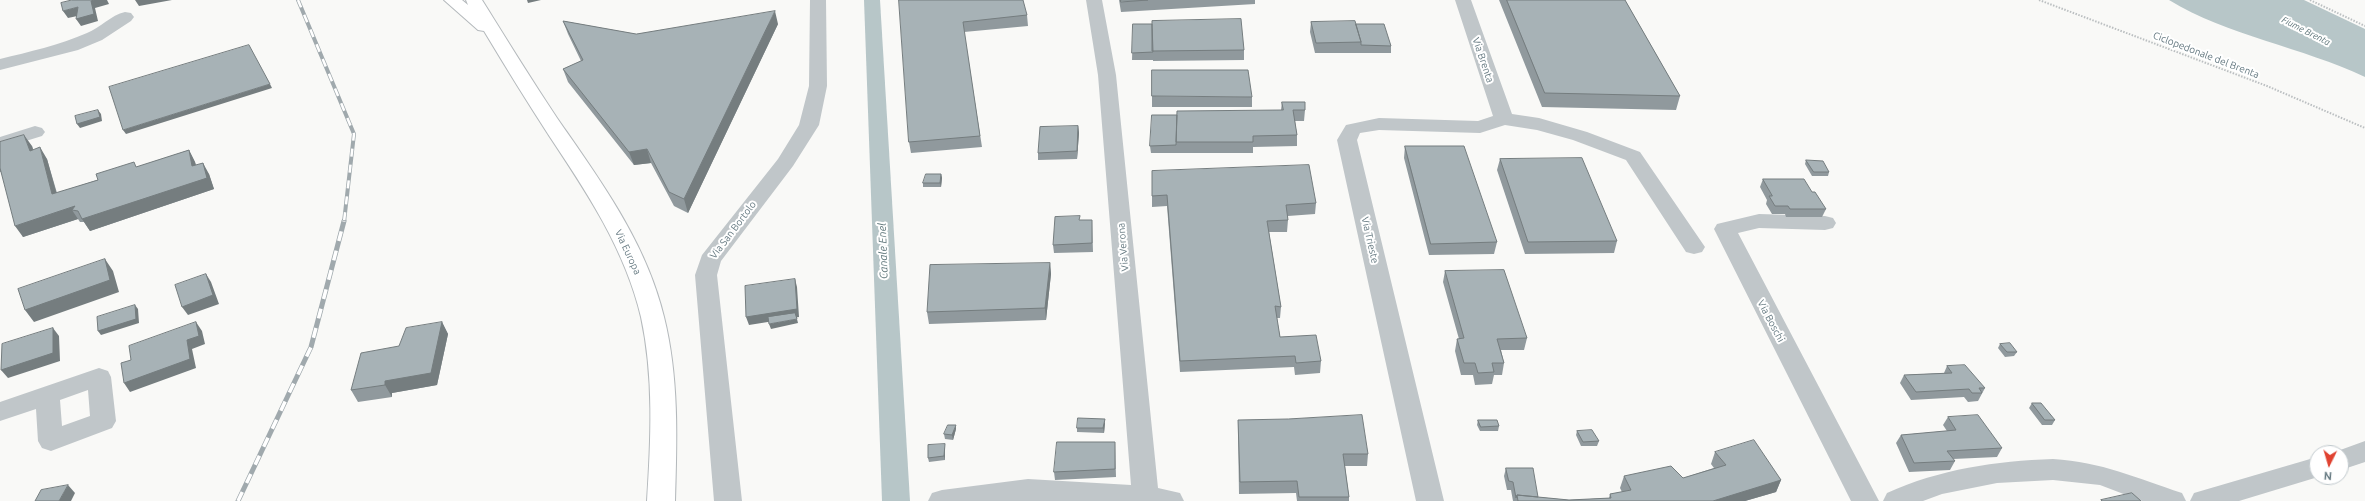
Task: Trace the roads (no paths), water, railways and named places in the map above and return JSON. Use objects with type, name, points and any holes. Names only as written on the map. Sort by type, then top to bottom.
[{"type":"highway","points":[[452,0],[495,35]]},
{"type":"highway","name":"Via Europa","points":[[474,0],[599,196],[625,243],[645,290],[658,347],[664,397],[661,501]]},
{"type":"street","name":"Via San Bortolo","points":[[728,501],[706,275],[710,260],[786,162],[809,125],[818,86],[818,0]]},
{"type":"street","name":"Via Verona","points":[[1094,0],[1107,75],[1145,496]]},
{"type":"street","name":"Via Brenta","points":[[1463,0],[1504,119]]},
{"type":"street","points":[[0,65],[72,46],[96,36],[125,17]]},
{"type":"street","points":[[1504,119],[1539,124],[1580,136],[1634,156],[1694,247]]},
{"type":"street","name":"Via Trieste","points":[[1430,501],[1347,140],[1353,129],[1379,124],[1480,127],[1504,119]]},
{"type":"street","points":[[0,143],[35,132]]},
{"type":"street","name":"Via Boschi","points":[[1825,223],[1759,220],[1725,229],[1865,501]]},
{"type":"street","points":[[0,412],[47,396]]},
{"type":"street","points":[[2349,457],[2365,451]]},
{"type":"street","points":[[1898,501],[1916,492],[1981,476],[2027,469],[2052,469],[2100,475],[2172,501]]},
{"type":"street","points":[[2204,501],[2309,469]]},
{"type":"street","points":[[942,501],[1028,490],[1145,496],[1170,501]]},
{"type":"water","name":"Fiume Brenta","points":[[2169,0],[2304,0],[2365,29],[2365,77],[2316,57],[2216,23]]},
{"type":"waterway","name":"Canale Enel","points":[[872,0],[890,410],[896,501]]},
{"type":"railway","points":[[298,0],[354,134],[344,222]]},
{"type":"railway","points":[[238,501],[311,347],[344,221]]}]
